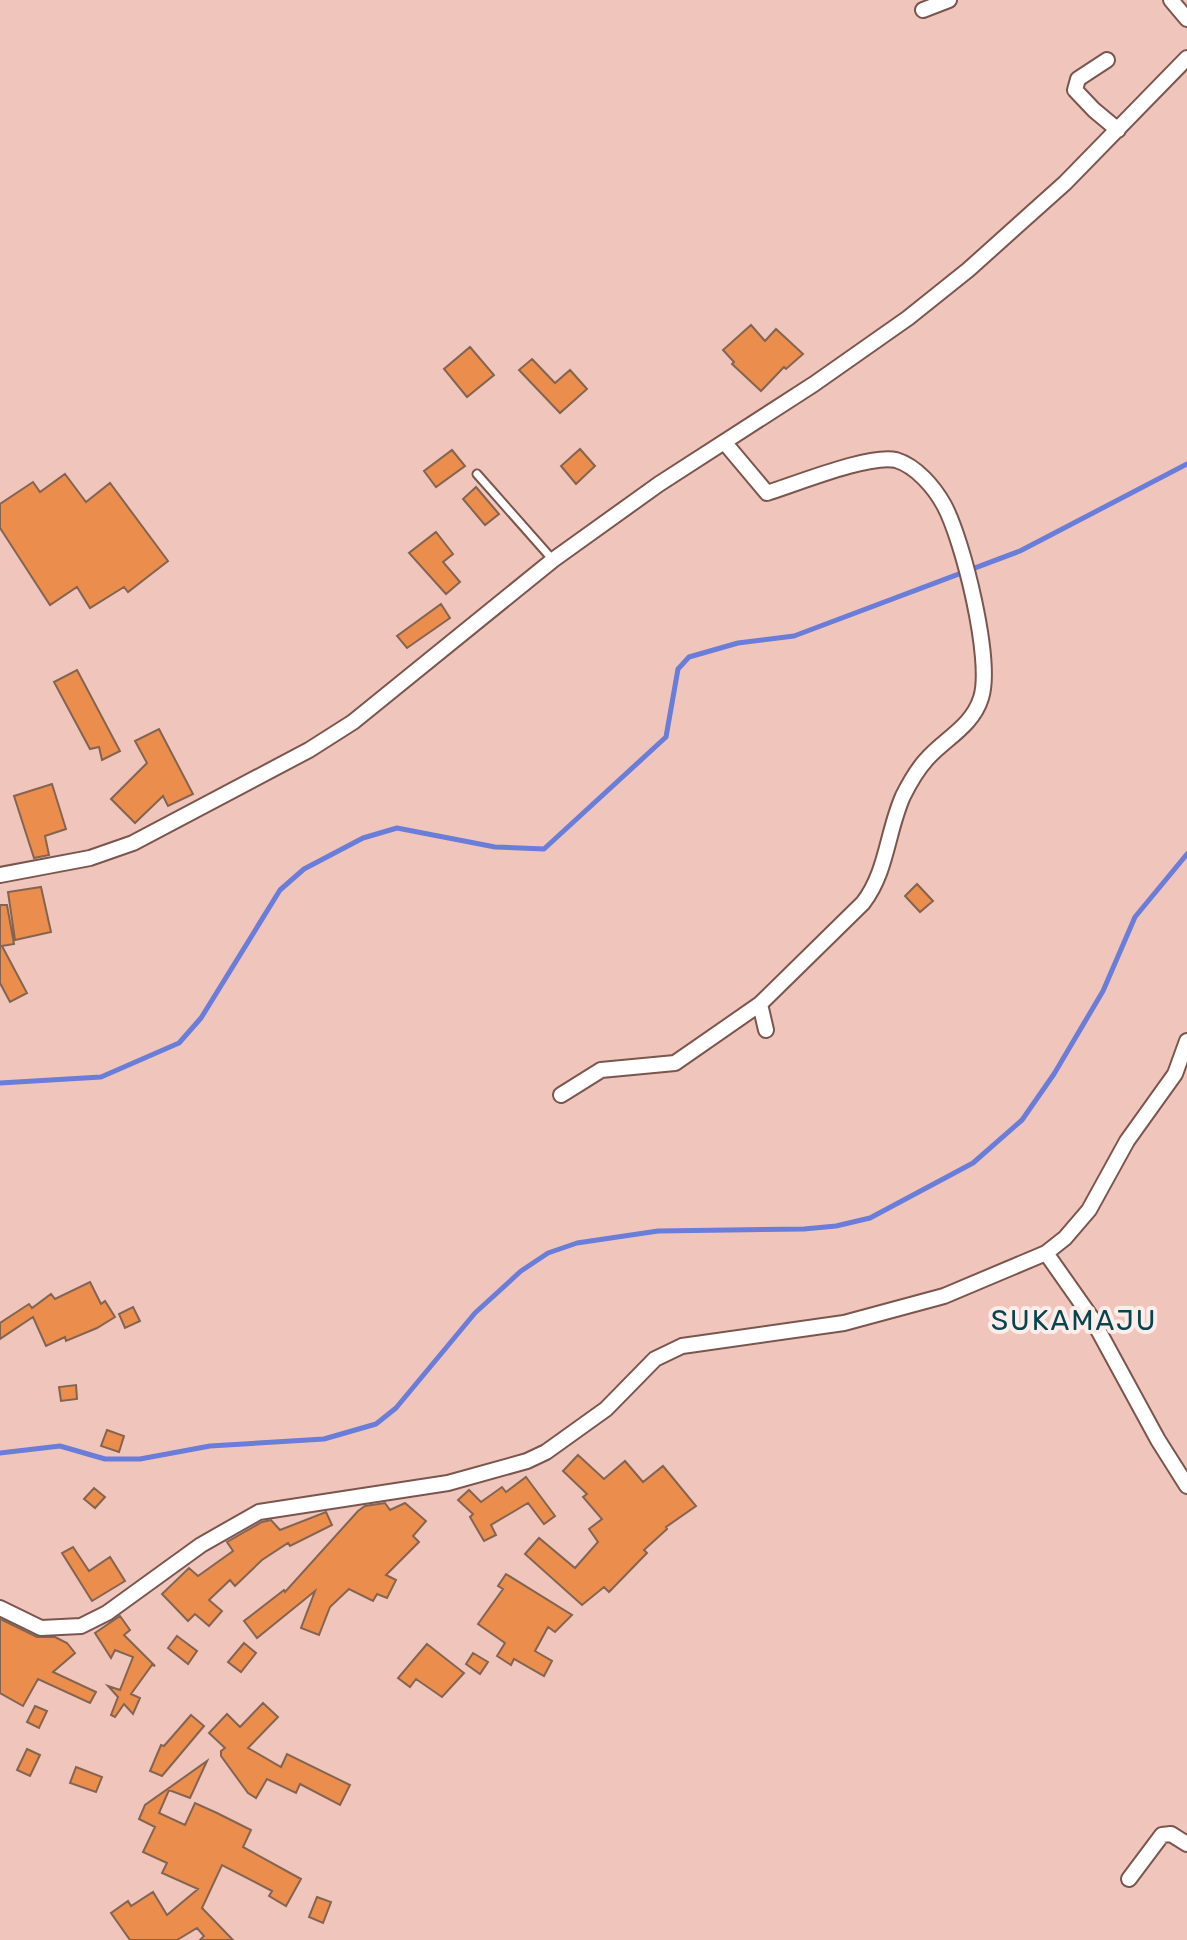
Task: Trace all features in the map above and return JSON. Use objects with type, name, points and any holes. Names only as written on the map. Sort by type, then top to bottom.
[{"type":"street","points":[[923,10],[949,0]]},
{"type":"street","points":[[1171,0],[1187,19]]},
{"type":"street","points":[[0,875],[90,858],[133,843],[309,750],[385,698],[553,560],[659,484],[725,443],[896,326],[956,280],[1065,183],[1187,58]]},
{"type":"street","points":[[1107,60],[1078,79],[1075,90],[1118,130]]},
{"type":"street","points":[[561,1095],[601,1070],[675,1063],[760,1004],[863,903],[874,888],[904,795],[926,760],[967,723],[978,707],[986,678],[964,558],[943,504],[923,477],[896,460],[883,459],[767,493],[725,443]]},
{"type":"street","points":[[760,1004],[766,1030]]},
{"type":"street","points":[[0,1608],[41,1628],[81,1626],[107,1613],[201,1545],[259,1512],[448,1483],[527,1461],[546,1452],[606,1409],[655,1359],[682,1346],[844,1323],[944,1296],[1046,1253],[1065,1238],[1089,1210],[1127,1141],[1175,1074],[1187,1041]]},
{"type":"street","points":[[1046,1253],[1091,1317],[1158,1440],[1187,1486]]},
{"type":"street","points":[[1129,1879],[1162,1835],[1171,1834],[1187,1844]]},
{"type":"lane","points":[[477,474],[553,560]]},
{"type":"building","points":[[751,325],[765,341],[776,329],[803,354],[786,369],[784,367],[761,391],[732,364],[734,362],[723,350]]},
{"type":"building","points":[[470,347],[494,375],[467,397],[444,369]]},
{"type":"building","points":[[532,359],[555,383],[570,370],[587,389],[560,413],[519,370]]},
{"type":"building","points":[[580,449],[595,466],[576,484],[561,466]]},
{"type":"building","points":[[452,450],[465,466],[436,487],[424,471]]},
{"type":"building","points":[[65,474],[86,502],[110,483],[168,561],[128,592],[124,587],[90,608],[77,587],[50,605],[0,528],[0,504],[33,482],[40,492]]},
{"type":"building","points":[[476,487],[499,514],[485,525],[463,499]]},
{"type":"building","points":[[436,532],[453,554],[443,562],[460,582],[446,594],[409,553]]},
{"type":"building","points":[[441,604],[450,618],[407,648],[397,636]]},
{"type":"building","points":[[77,670],[120,751],[102,760],[99,747],[90,749],[54,682]]},
{"type":"building","points":[[159,729],[193,794],[168,806],[163,796],[135,823],[111,799],[147,763],[135,741]]},
{"type":"building","points":[[52,784],[66,829],[45,836],[49,855],[34,858],[14,796]]},
{"type":"building","points":[[917,884],[933,901],[920,912],[905,896]]},
{"type":"building","points":[[41,887],[51,932],[15,940],[8,892]]},
{"type":"building","points":[[0,905],[7,905],[14,944],[2,946],[27,993],[10,1002],[0,983]]},
{"type":"building","points":[[90,1282],[101,1304],[105,1301],[115,1317],[97,1328],[46,1346],[33,1317],[0,1339],[0,1323],[29,1304],[32,1308],[51,1294],[55,1299]]},
{"type":"building","points":[[133,1307],[140,1321],[125,1328],[119,1314]]},
{"type":"building","points":[[76,1385],[77,1399],[61,1401],[59,1387]]},
{"type":"building","points":[[107,1430],[124,1436],[119,1452],[101,1446]]},
{"type":"building","points":[[578,1455],[604,1479],[625,1461],[643,1482],[663,1466],[696,1506],[666,1527],[644,1550],[647,1553],[609,1592],[604,1587],[582,1605],[525,1554],[539,1538],[575,1568],[598,1542],[589,1529],[602,1519],[583,1497],[587,1494],[563,1471]]},
{"type":"building","points":[[526,1477],[555,1516],[544,1524],[528,1503],[491,1525],[496,1535],[484,1541],[470,1517],[473,1514],[458,1500],[469,1490],[481,1502],[502,1487],[506,1492]]},
{"type":"building","points":[[94,1488],[105,1497],[95,1508],[84,1499]]},
{"type":"building","points":[[385,1503],[390,1510],[405,1503],[426,1521],[413,1536],[419,1542],[386,1575],[396,1580],[387,1598],[377,1594],[373,1601],[349,1589],[330,1607],[319,1635],[301,1628],[315,1591],[257,1638],[244,1621],[285,1592],[358,1511],[365,1506]]},
{"type":"building","points":[[326,1512],[332,1525],[290,1546],[288,1543],[262,1560],[235,1586],[230,1580],[209,1600],[222,1611],[209,1626],[195,1614],[188,1621],[162,1594],[189,1568],[198,1576],[233,1551],[227,1542],[262,1522],[271,1520],[280,1530]]},
{"type":"building","points":[[73,1547],[89,1571],[110,1557],[125,1581],[92,1601],[62,1553]]},
{"type":"building","points":[[506,1574],[572,1615],[555,1632],[548,1627],[535,1651],[552,1661],[544,1676],[514,1659],[511,1665],[497,1656],[505,1643],[478,1624],[503,1589],[498,1586]]},
{"type":"building","points":[[120,1616],[130,1630],[124,1635],[155,1666],[152,1665],[131,1694],[140,1698],[133,1714],[124,1704],[115,1717],[111,1715],[118,1697],[108,1686],[120,1690],[133,1657],[115,1650],[111,1658],[95,1633]]},
{"type":"building","points":[[0,1619],[37,1637],[55,1637],[67,1643],[75,1653],[53,1672],[96,1692],[90,1703],[38,1679],[23,1706],[0,1693]]},
{"type":"building","points":[[177,1636],[197,1651],[188,1664],[168,1648]]},
{"type":"building","points":[[244,1643],[256,1653],[241,1672],[228,1662]]},
{"type":"building","points":[[427,1644],[464,1673],[442,1697],[416,1679],[410,1687],[398,1678]]},
{"type":"building","points":[[473,1653],[488,1662],[480,1674],[466,1664]]},
{"type":"building","points":[[263,1703],[278,1717],[248,1748],[281,1767],[287,1754],[350,1785],[340,1805],[300,1784],[296,1793],[267,1779],[256,1798],[248,1793],[221,1756],[225,1748],[209,1733],[227,1714],[240,1727]]},
{"type":"building","points":[[35,1706],[47,1711],[39,1728],[27,1722]]},
{"type":"building","points":[[191,1715],[204,1726],[162,1776],[150,1771],[161,1745],[164,1746]]},
{"type":"building","points":[[27,1749],[40,1755],[30,1776],[17,1770]]},
{"type":"building","points":[[207,1761],[190,1798],[169,1790],[159,1813],[185,1825],[195,1803],[217,1813],[251,1830],[243,1847],[301,1879],[286,1906],[269,1896],[272,1891],[222,1865],[202,1908],[233,1940],[200,1940],[204,1936],[197,1928],[177,1940],[130,1940],[111,1913],[128,1901],[131,1906],[153,1892],[167,1915],[198,1889],[162,1873],[167,1863],[143,1852],[155,1827],[139,1819],[145,1805]]},
{"type":"building","points":[[76,1767],[102,1777],[96,1792],[70,1783]]},
{"type":"building","points":[[317,1897],[331,1902],[323,1923],[309,1917]]},
{"type":"waterway","points":[[0,1083],[101,1077],[179,1043],[201,1018],[280,890],[304,869],[363,838],[397,828],[495,847],[544,849],[666,737],[678,669],[689,657],[738,643],[794,636],[1020,551],[1187,464]]},
{"type":"waterway","points":[[0,1453],[60,1446],[105,1459],[140,1459],[210,1446],[324,1439],[376,1424],[396,1408],[475,1313],[521,1271],[548,1253],[577,1243],[658,1231],[804,1229],[870,1218],[973,1163],[1022,1120],[1054,1074],[1103,991],[1135,917],[1187,854]]},
{"type":"district","name":"SUKAMAJU","points":[[1074,1320]]}]
